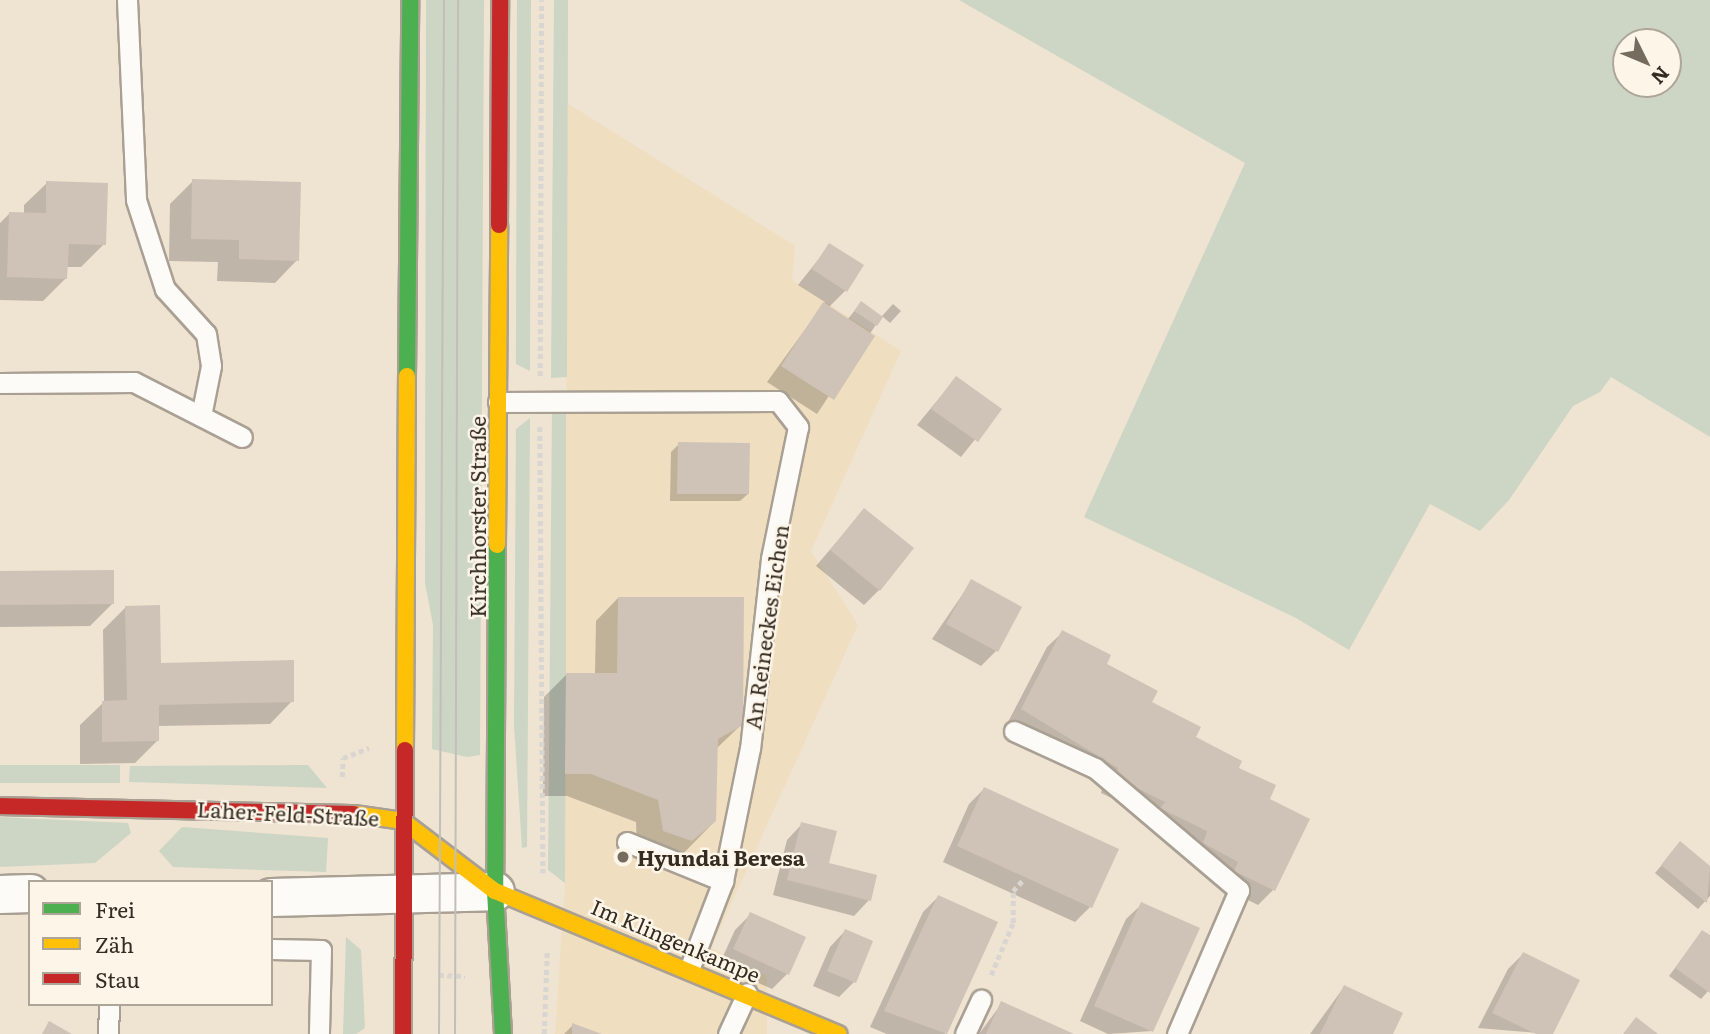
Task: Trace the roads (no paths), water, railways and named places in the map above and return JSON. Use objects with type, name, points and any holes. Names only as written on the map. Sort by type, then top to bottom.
[{"type":"main road","points":[[403,1034],[410,0]]},
{"type":"main road","name":"Kirchhorster Straße","points":[[500,0],[495,891],[503,1034]]},
{"type":"main road","name":"Laher-Feld-Straße","points":[[0,806],[299,811],[403,821],[495,891]]},
{"type":"main road","name":"Im Klingenkampe","points":[[495,891],[690,967],[838,1034]]},
{"type":"street","points":[[273,897],[495,891]]},
{"type":"street","points":[[0,894],[28,893]]},
{"type":"lane","points":[[127,0],[136,200],[166,289],[206,334],[211,366],[201,416]]},
{"type":"lane","points":[[0,383],[134,382],[242,437]]},
{"type":"lane","name":"An Reineckes Eichen","points":[[498,402],[778,401],[798,427],[771,559],[750,748],[723,881],[690,967]]},
{"type":"lane","points":[[1014,731],[1095,768],[1239,890],[1177,1034]]},
{"type":"lane","points":[[627,842],[723,881]]},
{"type":"lane","points":[[273,949],[321,950],[319,1034]]},
{"type":"lane","points":[[728,1034],[747,993]]},
{"type":"lane","points":[[965,1034],[981,999]]},
{"type":"lane","points":[[108,1034],[109,1006]]},
{"type":"tram line","points":[[439,1034],[444,0]]},
{"type":"tram line","points":[[455,1034],[458,0]]},
{"type":"place","name":"Hyundai Beresa","points":[[623,857]]}]
